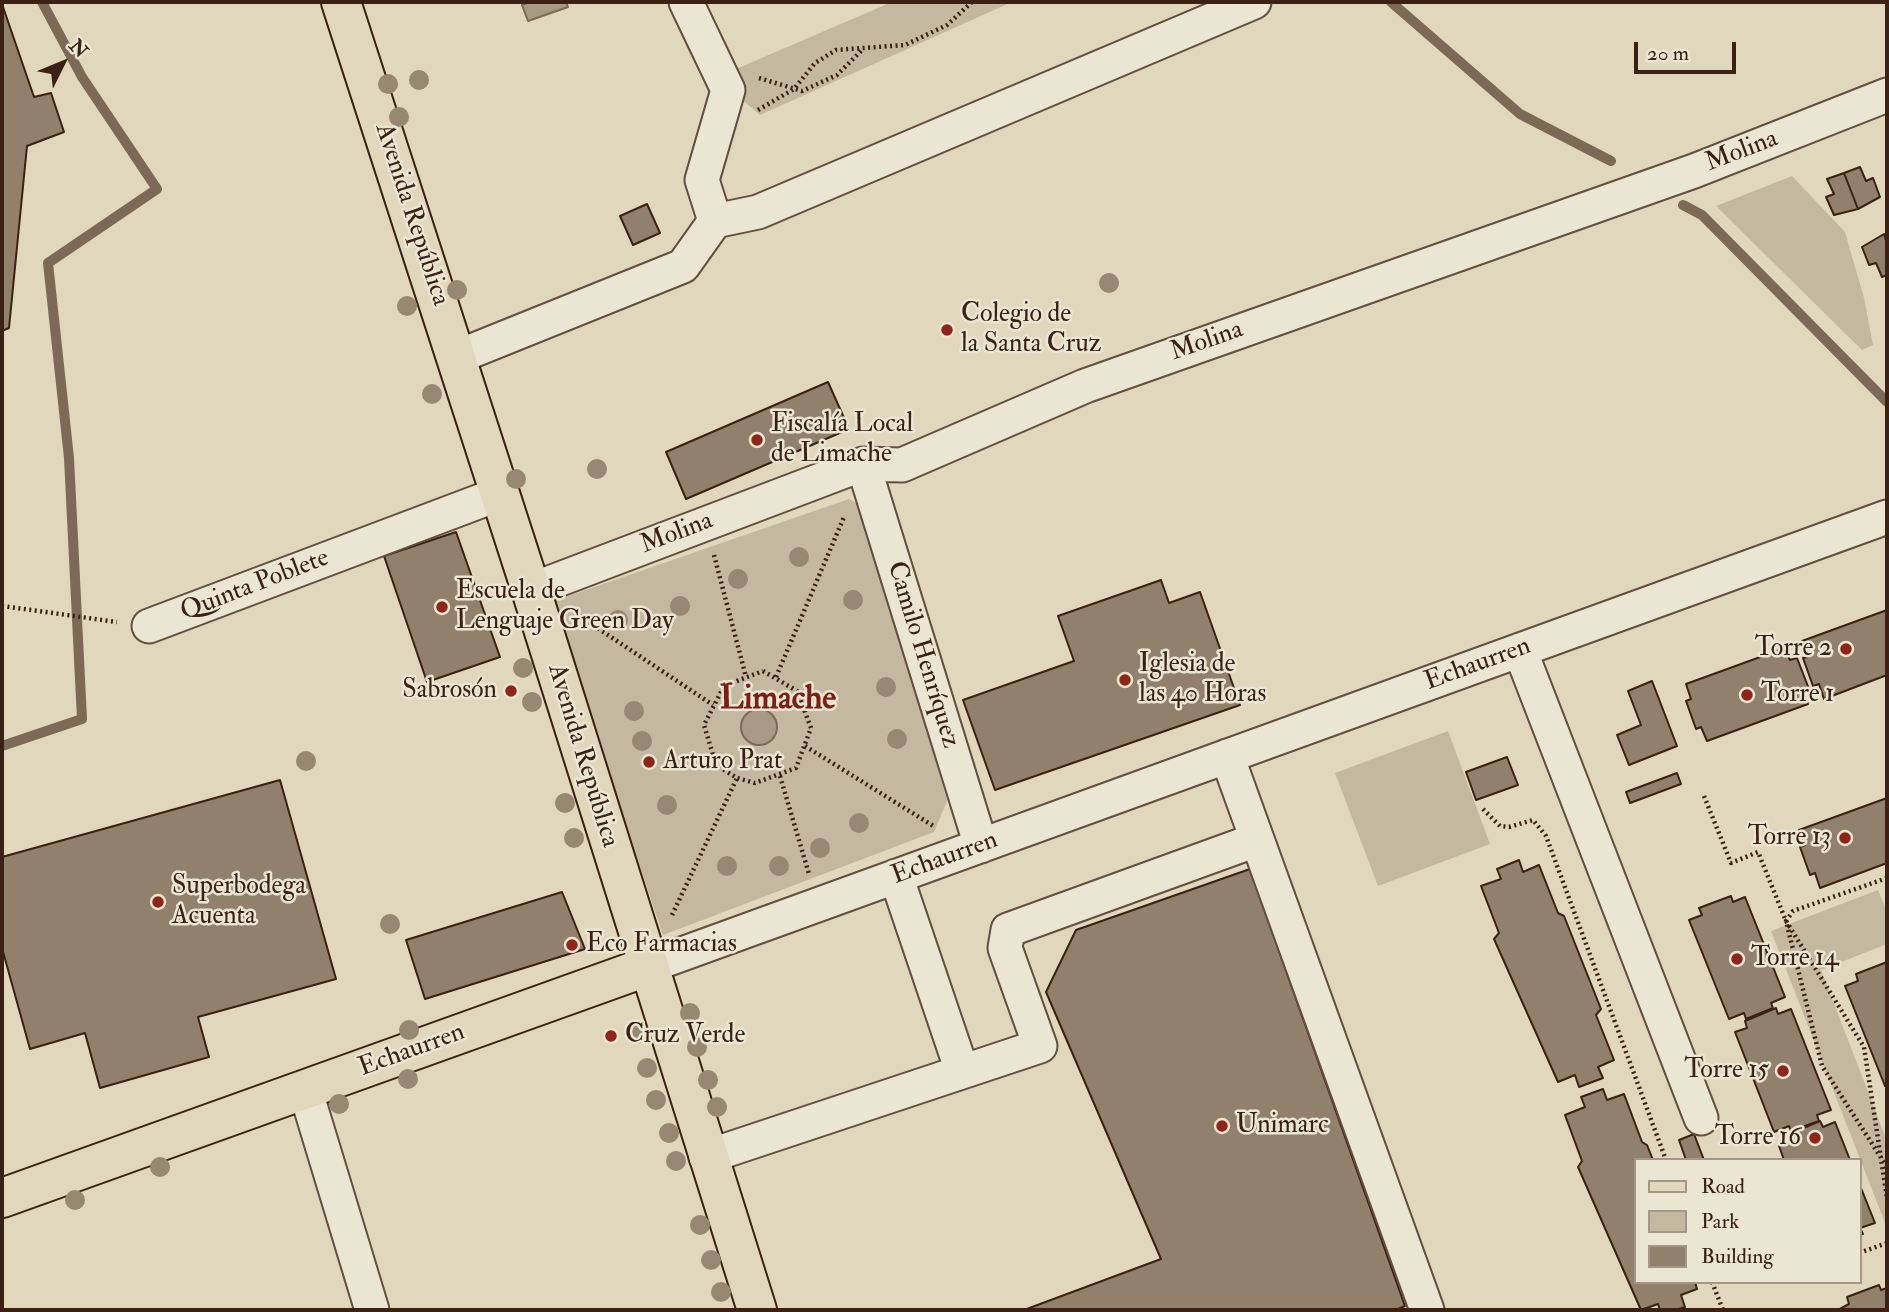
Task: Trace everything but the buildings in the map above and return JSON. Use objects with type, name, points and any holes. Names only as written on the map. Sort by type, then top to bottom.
[{"type":"main road","name":"Avenida República","points":[[341,2],[457,357],[649,966],[706,1157],[757,1310]]},
{"type":"main road","name":"Echaurren","points":[[2,1198],[649,966]]},
{"type":"street","points":[[686,2],[728,90],[702,180],[715,220]]},
{"type":"street","points":[[457,357],[683,266],[715,220],[758,212],[1254,2]]},
{"type":"street","name":"Molina","points":[[531,590],[863,464],[902,465],[1085,386],[1694,170],[1887,95]]},
{"type":"street","name":"Camilo Henríquez","points":[[863,464],[981,846]]},
{"type":"street","name":"Quinta Poblete","points":[[149,626],[499,494]]},
{"type":"street","name":"Echaurren","points":[[649,966],[1887,517]]},
{"type":"street","points":[[1520,650],[1701,1118]]},
{"type":"street","points":[[1227,757],[1427,1310]]},
{"type":"street","points":[[706,1157],[1040,1046],[1005,948],[1008,930],[1256,840]]},
{"type":"street","points":[[896,876],[962,1071]]},
{"type":"street","points":[[305,1089],[372,1310]]},
{"type":"path","points":[[754,117],[760,107],[794,89],[815,63],[836,50],[905,45],[947,25],[972,2]]},
{"type":"path","points":[[757,77],[802,91],[837,75],[864,48]]},
{"type":"path","points":[[776,677],[863,464]]},
{"type":"path","points":[[706,523],[746,677]]},
{"type":"path","points":[[531,590],[579,615],[713,705]]},
{"type":"path","name":"Quinta Poblete","points":[[2,606],[149,626]]},
{"type":"path","points":[[764,671],[797,691],[811,728],[796,768],[755,783],[737,778],[716,765],[704,725],[724,686],[746,677],[764,671]]},
{"type":"path","points":[[805,746],[933,826],[981,846]]},
{"type":"path","points":[[780,776],[819,904]]},
{"type":"path","points":[[649,966],[737,778]]},
{"type":"path","points":[[1704,796],[1731,863],[1758,852],[1786,921],[1822,1066],[1887,1167]]},
{"type":"path","points":[[1483,809],[1500,826],[1509,827],[1533,820],[1546,836],[1665,1158]]},
{"type":"path","points":[[1786,921],[1793,911],[1887,878]]},
{"type":"path","points":[[1786,921],[1864,1047],[1887,1198]]},
{"type":"path","points":[[1861,1252],[1887,1243]]},
{"type":"path","points":[[1713,1284],[1723,1310]]},
{"type":"green space","points":[[892,2],[1012,2],[760,115],[740,98],[729,72]]},
{"type":"green space","points":[[1792,176],[1845,232],[1864,298],[1873,345],[1862,350],[1716,206]]},
{"type":"green space","points":[[849,499],[864,508],[947,801],[934,832],[663,935],[551,602]]},
{"type":"green space","points":[[1448,731],[1490,844],[1378,886],[1335,773]]},
{"type":"green space","points":[[1878,890],[1887,912],[1887,944],[1821,970],[1887,1141],[1887,1228],[1861,1158],[1771,931]]},
{"type":"shaded area","points":[[529,2],[566,2],[568,7],[528,21],[522,5]]},
{"type":"shaded area","points":[[759,709],[772,714],[777,727],[772,740],[759,745],[746,740],[741,727],[746,714]]},
{"type":"waterway","points":[[2,746],[82,719],[69,458],[48,263],[157,189],[82,77],[42,2]]},
{"type":"waterway","points":[[1391,2],[1520,114],[1611,161]]},
{"type":"waterway","points":[[1683,205],[1702,215],[1887,402]]},
{"type":"place","name":"Colegio de la Santa Cruz","points":[[947,330]]},
{"type":"place","name":"Fiscalía Local de Limache","points":[[757,440]]},
{"type":"place","name":"Escuela de Lenguaje Green Day","points":[[442,607]]},
{"type":"place","name":"Torre 2","points":[[1846,649]]},
{"type":"place","name":"Iglesia de las 40 Horas","points":[[1125,680]]},
{"type":"place","name":"Sabrosón","points":[[511,691]]},
{"type":"place","name":"Torre 1","points":[[1747,695]]},
{"type":"place","name":"Arturo Prat","points":[[649,762]]},
{"type":"place","name":"Torre 13","points":[[1845,838]]},
{"type":"place","name":"Superbodega Acuenta","points":[[158,902]]},
{"type":"place","name":"Eco Farmacias","points":[[572,945]]},
{"type":"place","name":"Torre 14","points":[[1737,959]]},
{"type":"place","name":"Cruz Verde","points":[[611,1036]]},
{"type":"place","name":"Torre 15","points":[[1783,1071]]},
{"type":"place","name":"Unimarc","points":[[1222,1126]]},
{"type":"place","name":"Torre 16","points":[[1815,1138]]},
{"type":"district","name":"Limache","points":[[778,701]]}]
